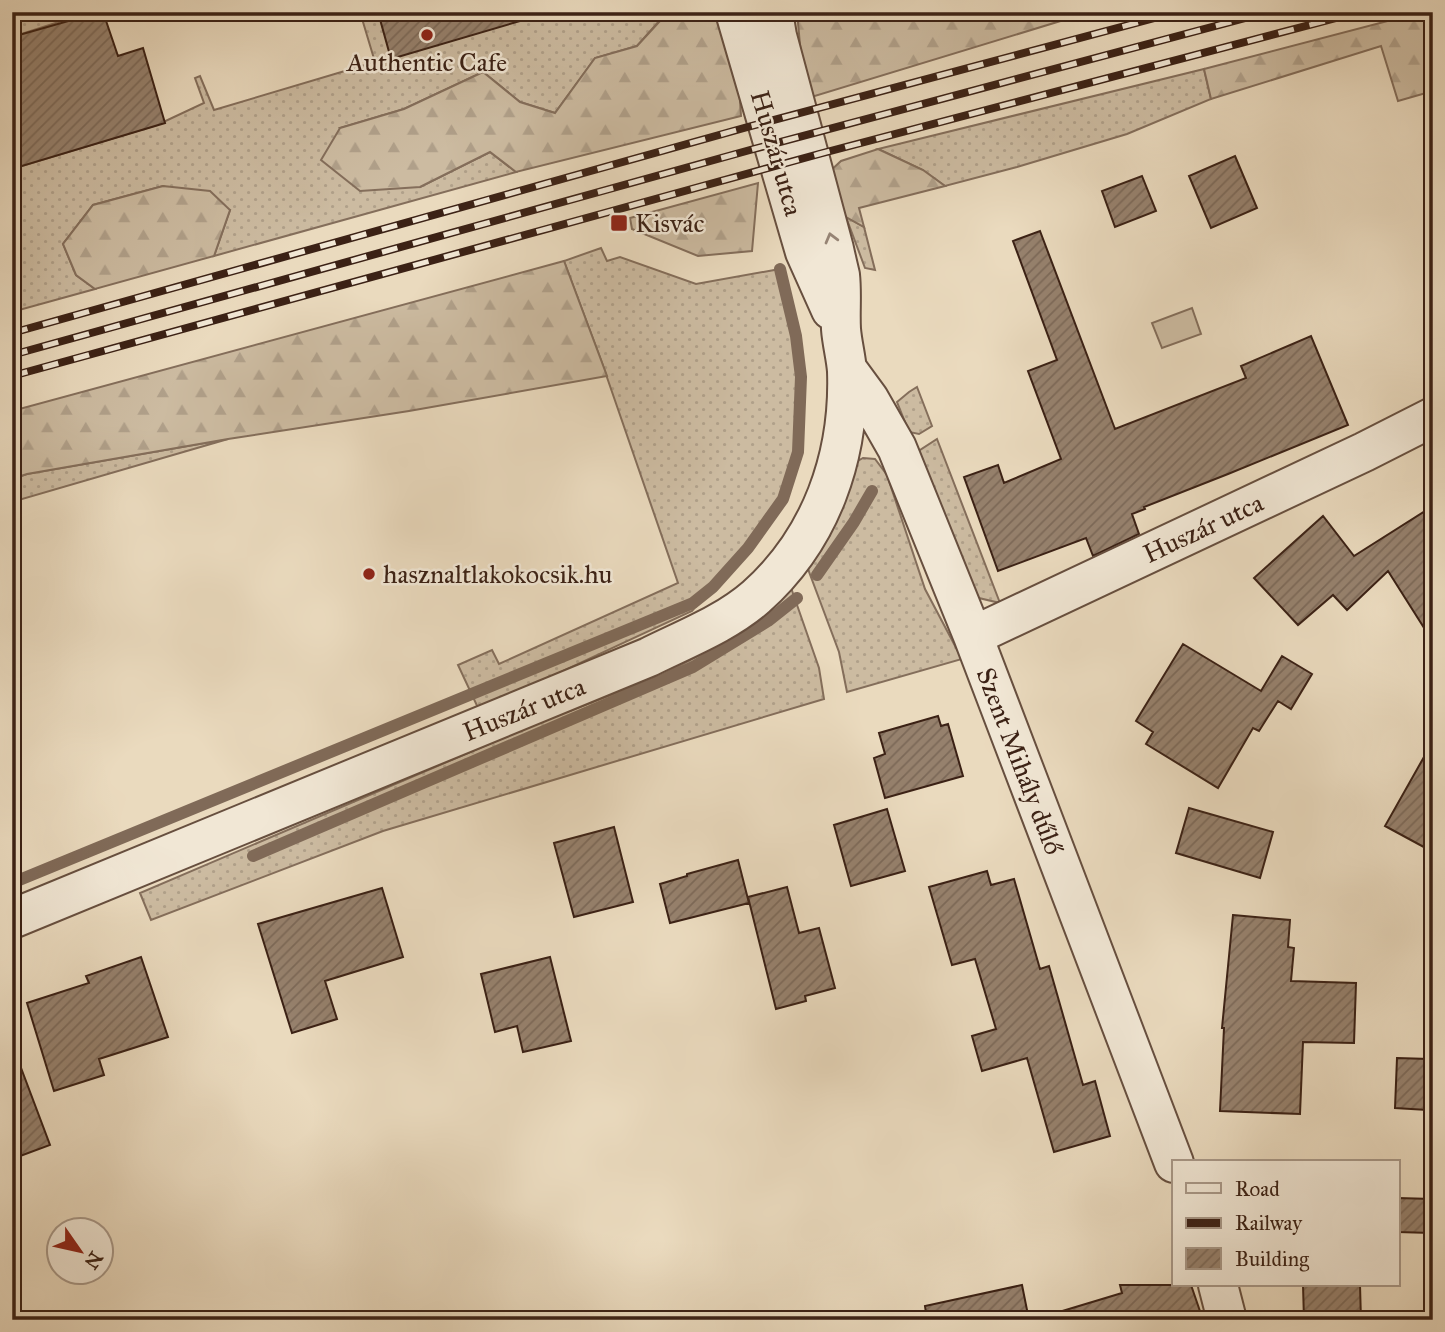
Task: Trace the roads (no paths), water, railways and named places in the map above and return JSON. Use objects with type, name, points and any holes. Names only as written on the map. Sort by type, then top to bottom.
[{"type":"street","name":"Huszár utca","points":[[735,12],[805,252],[841,330]]},
{"type":"street","name":"Huszár utca","points":[[12,919],[649,657],[717,624],[755,597],[787,565],[825,502],[836,472],[846,412],[847,369],[841,330],[839,275],[834,249],[777,36],[773,12]]},
{"type":"street","name":"Szent Mihály dűlő","points":[[847,369],[869,399],[897,448],[973,636],[1173,1160]]},
{"type":"street","name":"Huszár utca","points":[[973,636],[1433,417]]},
{"type":"street","points":[[1218,1286],[1227,1320]]},
{"type":"waterway","points":[[12,883],[693,603],[713,587],[748,548],[783,499],[798,452],[801,377],[796,336],[780,269]]},
{"type":"waterway","points":[[817,575],[872,491]]},
{"type":"waterway","points":[[253,856],[693,667],[768,621],[797,598]]},
{"type":"railway","points":[[12,333],[744,128],[1177,12]]},
{"type":"railway","points":[[12,355],[750,150],[1268,12]]},
{"type":"railway","points":[[12,376],[819,154],[1359,12]]},
{"type":"place","name":"Authentic Cafe","points":[[427,35]]},
{"type":"place","name":"Kisvác","points":[[619,223]]},
{"type":"place","name":"hasznaltlakokocsik.hu","points":[[369,574]]}]
